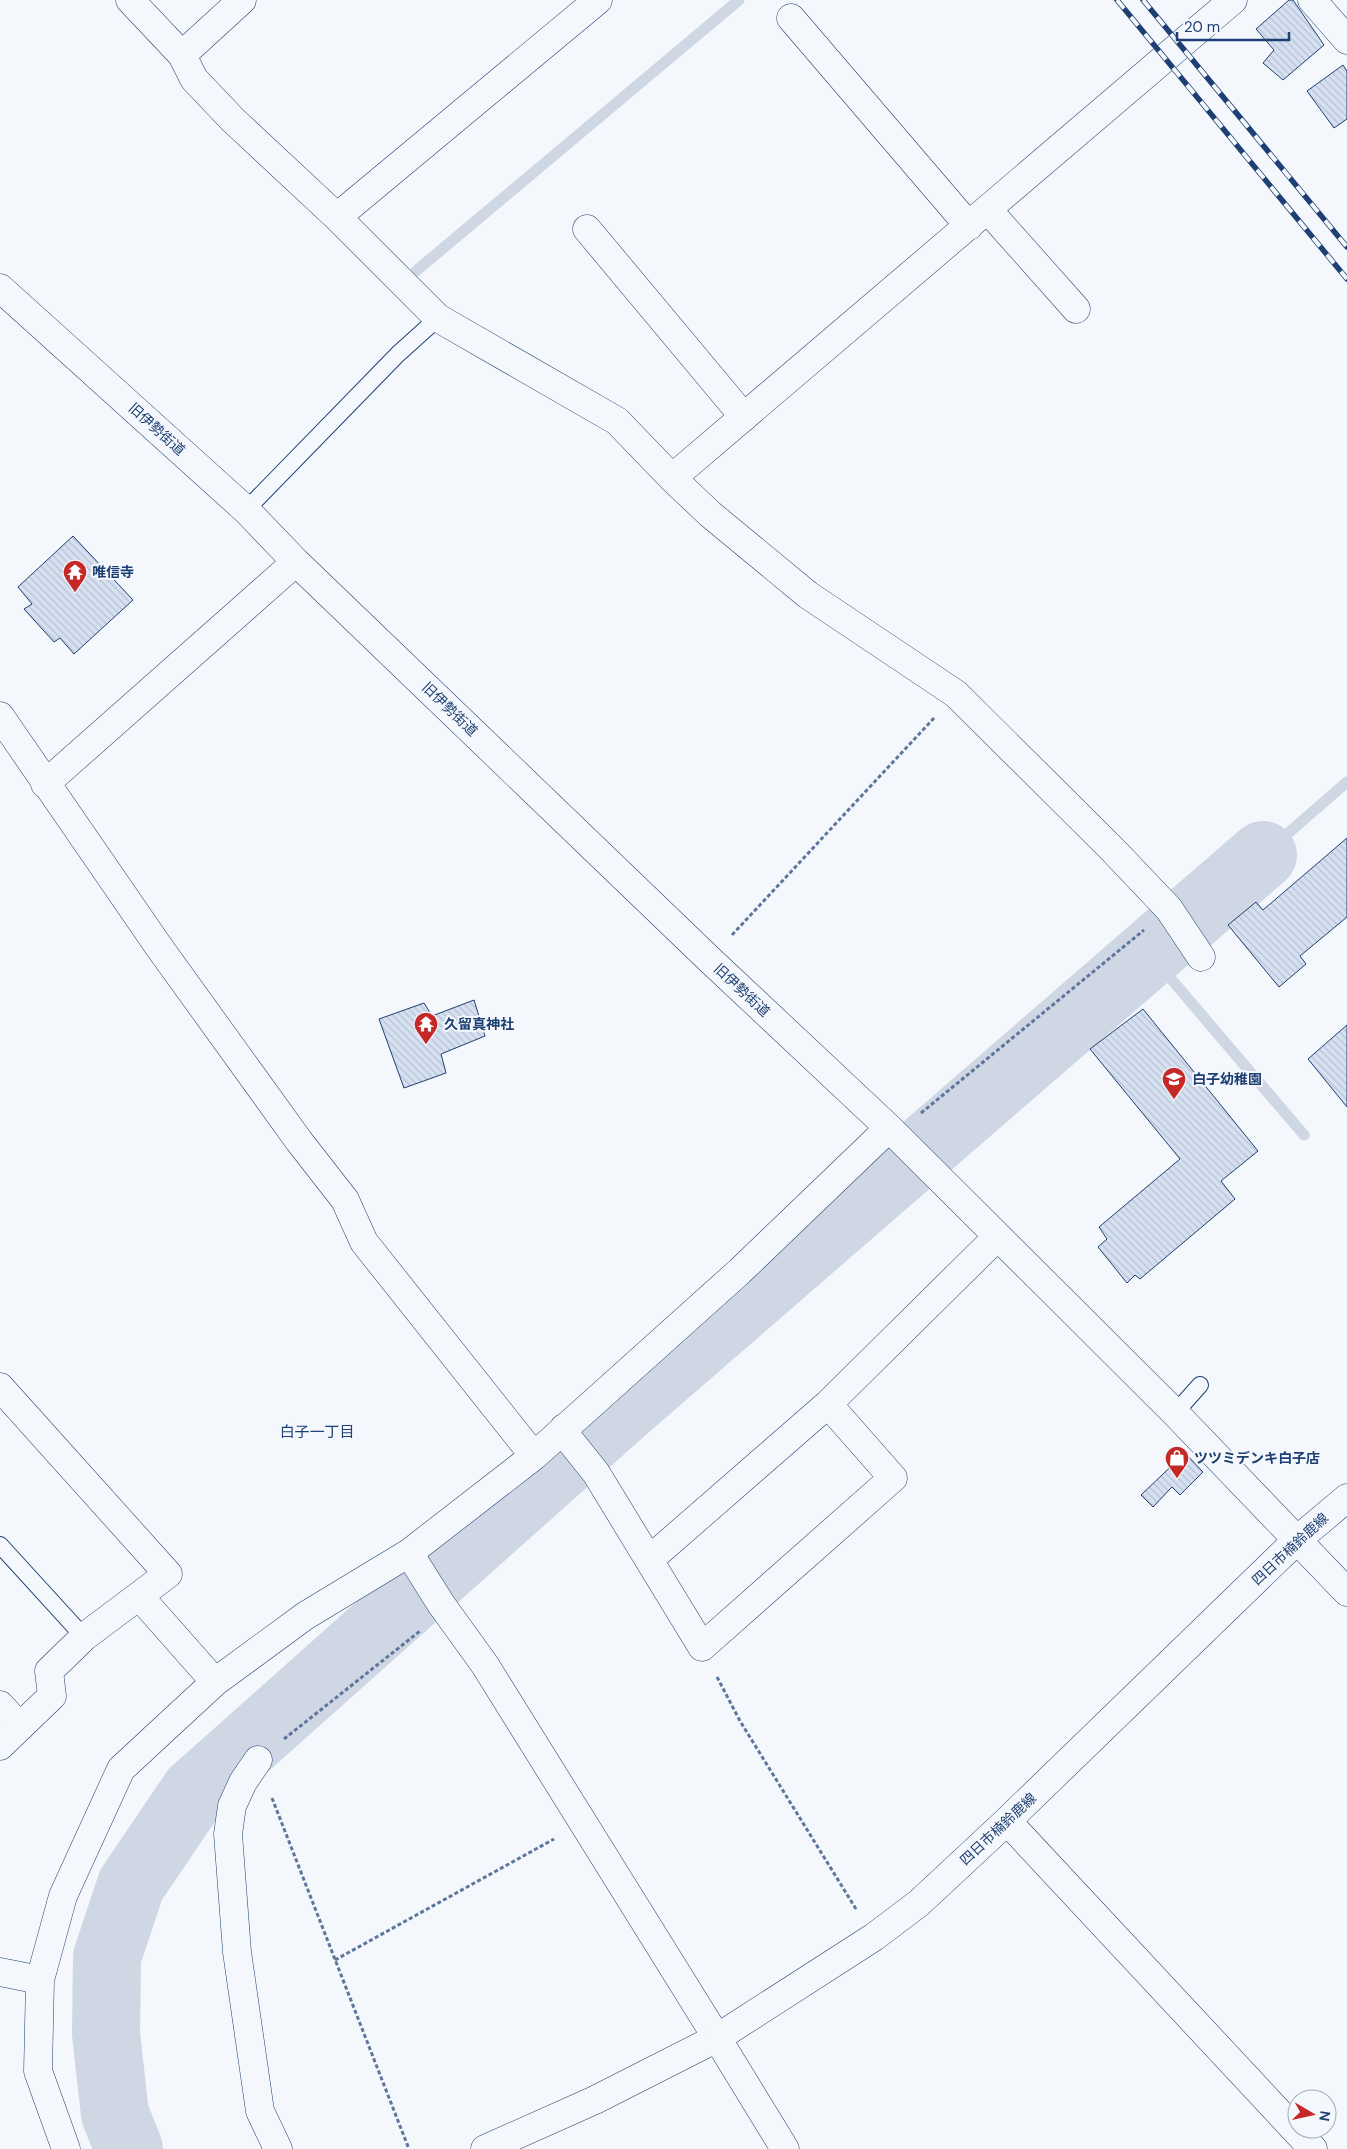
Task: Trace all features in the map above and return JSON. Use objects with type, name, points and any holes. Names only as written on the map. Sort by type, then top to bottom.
[{"type":"street","points":[[130,0],[182,55],[194,79],[233,120],[337,217],[438,318],[617,421],[710,514],[808,594],[956,694],[1113,850],[1169,909],[1201,957]]},
{"type":"street","points":[[182,55],[242,0]]},
{"type":"street","points":[[337,217],[598,0]]},
{"type":"street","points":[[672,478],[1233,0]]},
{"type":"street","points":[[1312,0],[1347,40]]},
{"type":"street","points":[[791,18],[979,218],[1076,309]]},
{"type":"street","points":[[587,230],[744,417]]},
{"type":"street","name":"旧伊勢街道","points":[[0,288],[246,510],[296,562],[709,959],[893,1131],[1175,1413],[1347,1592]]},
{"type":"street","points":[[45,784],[296,562]]},
{"type":"street","points":[[0,716],[158,946],[299,1141],[345,1200],[364,1242],[534,1456]]},
{"type":"street","points":[[66,2149],[38,2071],[40,1980],[64,1896],[121,1768],[215,1682],[305,1616],[412,1557],[534,1456],[566,1433],[893,1131]]},
{"type":"street","points":[[650,1560],[828,1404],[997,1237]]},
{"type":"street","points":[[0,1387],[168,1574],[84,1637],[49,1671],[52,1696],[0,1746]]},
{"type":"street","points":[[566,1433],[596,1473],[702,1647],[893,1478],[828,1404]]},
{"type":"street","name":"四日市楠鈴鹿線","points":[[485,2149],[595,2100],[717,2038],[874,1938],[919,1903],[1007,1821],[1297,1540],[1347,1498]]},
{"type":"street","points":[[412,1557],[443,1607],[484,1665],[785,2149]]},
{"type":"street","points":[[139,1596],[215,1682]]},
{"type":"street","points":[[0,1705],[20,1727]]},
{"type":"street","points":[[258,1760],[243,1782],[232,1806],[228,1834],[237,1952],[260,2111],[278,2149]]},
{"type":"street","points":[[1007,1821],[1312,2149]]},
{"type":"street","points":[[0,1972],[40,1980]]},
{"type":"lane","points":[[246,510],[398,354],[438,318]]},
{"type":"lane","points":[[1175,1413],[1200,1384]]},
{"type":"lane","points":[[0,1545],[84,1637]]},
{"type":"path","points":[[709,959],[956,694]]},
{"type":"path","points":[[893,1131],[1169,909]]},
{"type":"path","points":[[409,2149],[258,1760],[443,1607]]},
{"type":"path","points":[[702,1647],[740,1721],[874,1938]]},
{"type":"path","points":[[335,1960],[583,1824]]},
{"type":"building","points":[[1289,0],[1293,0],[1324,45],[1283,80],[1263,63],[1274,50],[1256,29]]},
{"type":"building","points":[[1343,65],[1347,71],[1347,119],[1334,128],[1307,91]]},
{"type":"building","name":"唯信寺","points":[[73,536],[133,600],[74,654],[60,638],[54,642],[24,609],[32,604],[18,587]]},
{"type":"building","points":[[1347,838],[1347,917],[1300,956],[1306,964],[1279,987],[1228,925],[1256,902],[1263,910]]},
{"type":"building","name":"久留真神社","points":[[474,1000],[485,1036],[441,1054],[446,1073],[404,1088],[379,1019],[424,1003],[432,1016]]},
{"type":"building","name":"白子幼稚園","points":[[1143,1009],[1258,1151],[1221,1181],[1235,1199],[1140,1279],[1135,1275],[1127,1283],[1098,1247],[1107,1239],[1099,1227],[1180,1159],[1090,1049]]},
{"type":"building","points":[[1347,1025],[1347,1107],[1308,1059]]},
{"type":"building","name":"ツツミデンキ白子店","points":[[1185,1453],[1203,1472],[1180,1495],[1172,1487],[1153,1507],[1141,1495]]},
{"type":"waterway","points":[[416,271],[739,0]]},
{"type":"waterway","points":[[1263,855],[1347,782]]},
{"type":"waterway","points":[[129,2149],[115,2114],[106,2034],[107,1957],[131,1885],[194,1792],[626,1407],[1263,855]]},
{"type":"waterway","points":[[1149,953],[1304,1135]]},
{"type":"railway","points":[[1117,0],[1347,279]]},
{"type":"railway","points":[[1143,0],[1347,247]]},
{"type":"place","name":"唯信寺","points":[[75,593]]},
{"type":"place","name":"久留真神社","points":[[426,1045]]},
{"type":"place","name":"白子幼稚園","points":[[1174,1100]]},
{"type":"place","name":"ツツミデンキ白子店","points":[[1177,1479]]},
{"type":"district","name":"白子一丁目","points":[[317,1432]]}]
